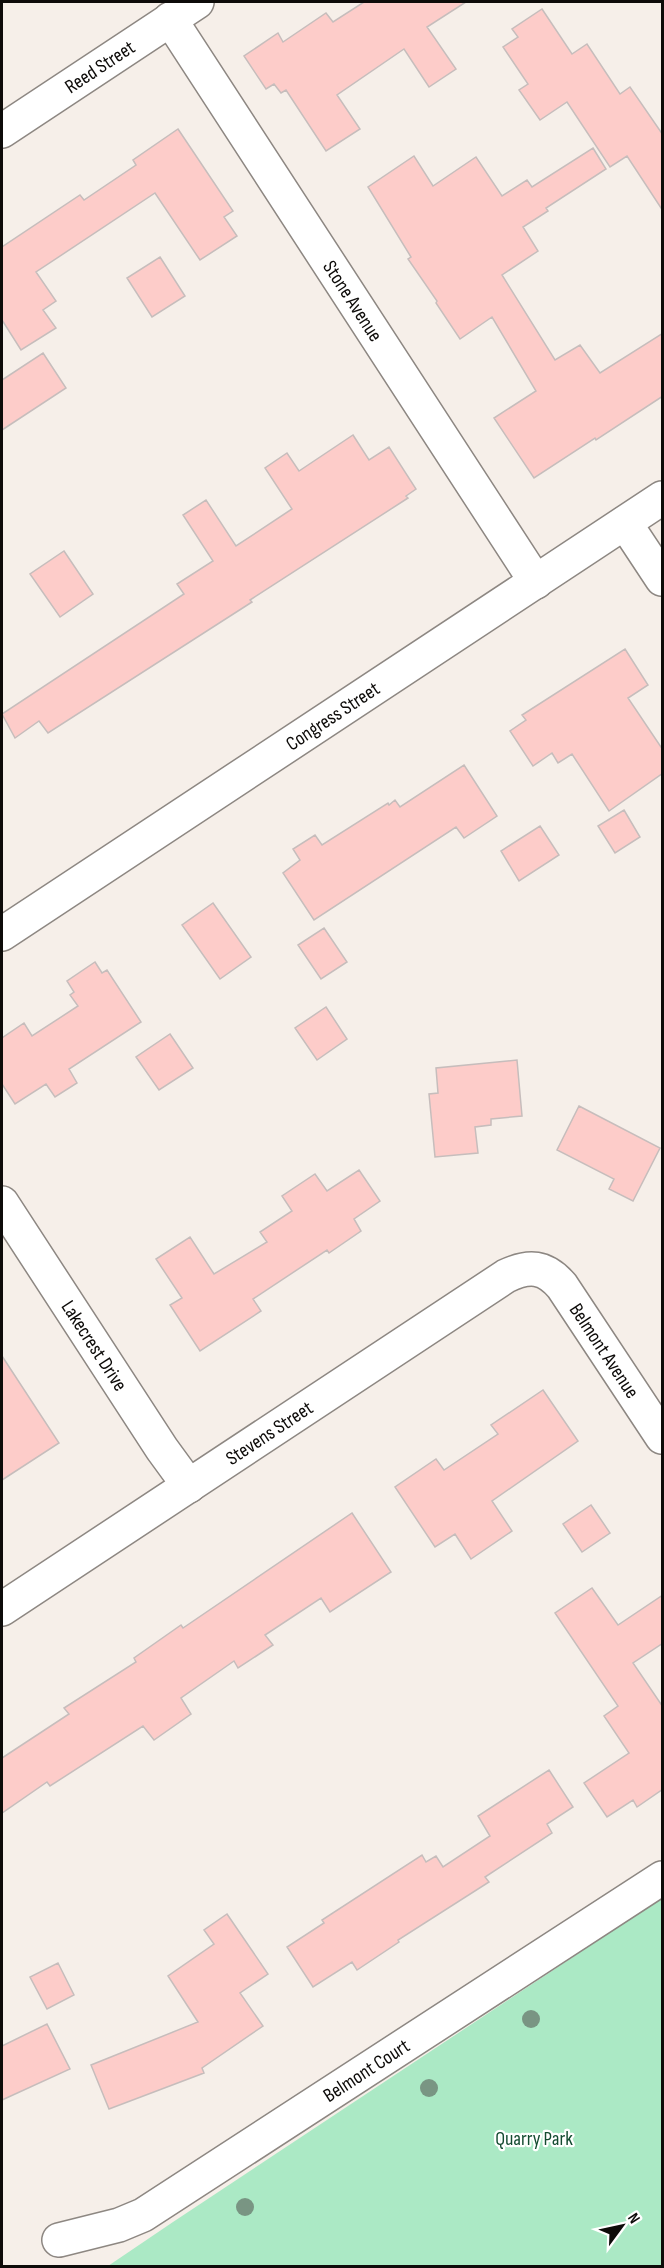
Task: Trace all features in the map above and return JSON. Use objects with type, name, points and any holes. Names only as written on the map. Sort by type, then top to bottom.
[{"type":"street","name":"Reed Street","points":[[2,131],[197,2]]},
{"type":"street","name":"Stone Avenue","points":[[170,19],[536,582]]},
{"type":"street","name":"Congress Street","points":[[2,934],[663,498]]},
{"type":"street","points":[[625,523],[663,579]]},
{"type":"street","name":"Lakecrest Drive","points":[[2,1203],[162,1449],[189,1486]]},
{"type":"street","name":"Stevens Street","points":[[2,1609],[506,1276],[521,1269],[540,1269]]},
{"type":"street","name":"Belmont Avenue","points":[[540,1269],[555,1278],[562,1286],[663,1437]]},
{"type":"street","name":"Belmont Court","points":[[59,2240],[119,2225],[143,2215],[663,1878]]},
{"type":"green space","name":"Quarry Park","points":[[662,1898],[662,2266],[108,2266],[173,2222]]},
{"type":"building","points":[[364,2],[466,2],[427,27],[456,69],[429,87],[404,49],[337,95],[360,129],[326,151],[286,90],[281,93],[274,84],[266,89],[244,56],[278,33],[283,42],[326,13],[333,22]]},
{"type":"building","points":[[542,9],[572,54],[587,44],[620,94],[630,87],[663,135],[663,211],[627,156],[610,167],[567,102],[540,120],[519,90],[528,84],[503,47],[518,37],[512,29]]},
{"type":"building","points":[[178,129],[233,211],[224,217],[237,236],[200,260],[155,193],[36,272],[56,301],[43,310],[56,328],[21,350],[2,320],[2,247],[80,195],[84,200],[136,165],[133,160]]},
{"type":"building","points":[[593,148],[606,169],[546,208],[548,211],[523,227],[538,251],[502,275],[555,360],[580,345],[600,373],[663,333],[663,396],[534,478],[494,418],[536,391],[492,317],[460,339],[408,259],[411,257],[368,187],[414,156],[433,186],[476,157],[502,196],[527,180],[532,187]]},
{"type":"building","points":[[160,257],[185,296],[152,317],[127,278]]},
{"type":"building","points":[[43,353],[66,388],[2,430],[2,380]]},
{"type":"building","points":[[353,435],[369,460],[389,447],[416,489],[406,496],[408,498],[250,600],[252,602],[48,733],[39,721],[15,738],[2,714],[184,594],[177,584],[213,561],[183,515],[206,500],[236,546],[292,509],[265,468],[287,453],[299,471]]},
{"type":"building","points":[[64,551],[93,594],[60,617],[30,574]]},
{"type":"building","points":[[625,649],[648,685],[628,698],[663,750],[663,773],[609,811],[572,754],[558,763],[552,753],[533,766],[510,731],[526,720],[522,715]]},
{"type":"building","points":[[464,765],[497,816],[464,838],[456,827],[314,920],[283,873],[300,860],[293,849],[315,835],[322,845],[395,800],[400,807]]},
{"type":"building","points":[[624,810],[640,837],[615,853],[598,826]]},
{"type":"building","points":[[540,826],[559,855],[519,881],[501,851]]},
{"type":"building","points":[[213,903],[251,957],[220,979],[182,925]]},
{"type":"building","points":[[324,928],[347,962],[321,979],[298,945]]},
{"type":"building","points":[[95,962],[102,973],[107,970],[141,1022],[69,1069],[77,1083],[55,1097],[46,1084],[15,1104],[2,1084],[2,1038],[24,1023],[32,1036],[78,1006],[70,995],[74,992],[67,981]]},
{"type":"building","points":[[326,1007],[347,1039],[317,1060],[295,1028]]},
{"type":"building","points":[[170,1034],[193,1068],[159,1090],[136,1057]]},
{"type":"building","points":[[517,1060],[522,1116],[491,1119],[491,1125],[475,1127],[478,1153],[435,1157],[429,1094],[438,1093],[436,1068]]},
{"type":"building","points":[[579,1106],[660,1148],[633,1201],[609,1189],[614,1179],[557,1150]]},
{"type":"building","points":[[359,1170],[380,1201],[354,1219],[361,1231],[329,1253],[327,1250],[253,1299],[261,1311],[200,1351],[170,1305],[182,1298],[156,1259],[190,1237],[214,1274],[267,1242],[260,1232],[292,1211],[282,1196],[315,1174],[327,1191]]},
{"type":"building","points":[[2,1356],[59,1443],[2,1480]]},
{"type":"building","points":[[543,1390],[578,1441],[492,1501],[512,1531],[471,1559],[455,1534],[435,1547],[395,1487],[436,1459],[444,1470],[498,1434],[491,1425]]},
{"type":"building","points":[[591,1505],[610,1533],[582,1552],[563,1524]]},
{"type":"building","points":[[352,1513],[391,1572],[330,1612],[321,1598],[265,1635],[273,1645],[238,1668],[234,1661],[181,1698],[191,1714],[154,1740],[143,1726],[50,1786],[47,1782],[2,1813],[2,1758],[69,1714],[64,1708],[136,1662],[134,1658],[181,1625],[183,1628]]},
{"type":"building","points":[[592,1588],[618,1625],[663,1595],[663,1643],[633,1663],[663,1707],[663,1789],[637,1807],[633,1800],[607,1817],[584,1783],[629,1753],[604,1716],[618,1706],[555,1613]]},
{"type":"building","points":[[549,1770],[573,1807],[547,1824],[552,1833],[485,1877],[489,1882],[398,1940],[399,1942],[357,1970],[352,1962],[313,1987],[287,1947],[324,1923],[322,1920],[422,1855],[426,1862],[436,1856],[443,1867],[490,1836],[478,1816]]},
{"type":"building","points":[[227,1914],[268,1974],[240,1993],[263,2026],[202,2068],[204,2073],[109,2109],[91,2065],[198,2022],[168,1976],[214,1944],[204,1930]]},
{"type":"building","points":[[58,1963],[74,1995],[47,2009],[30,1977]]},
{"type":"building","points":[[47,2024],[70,2069],[2,2100],[2,2046]]}]
